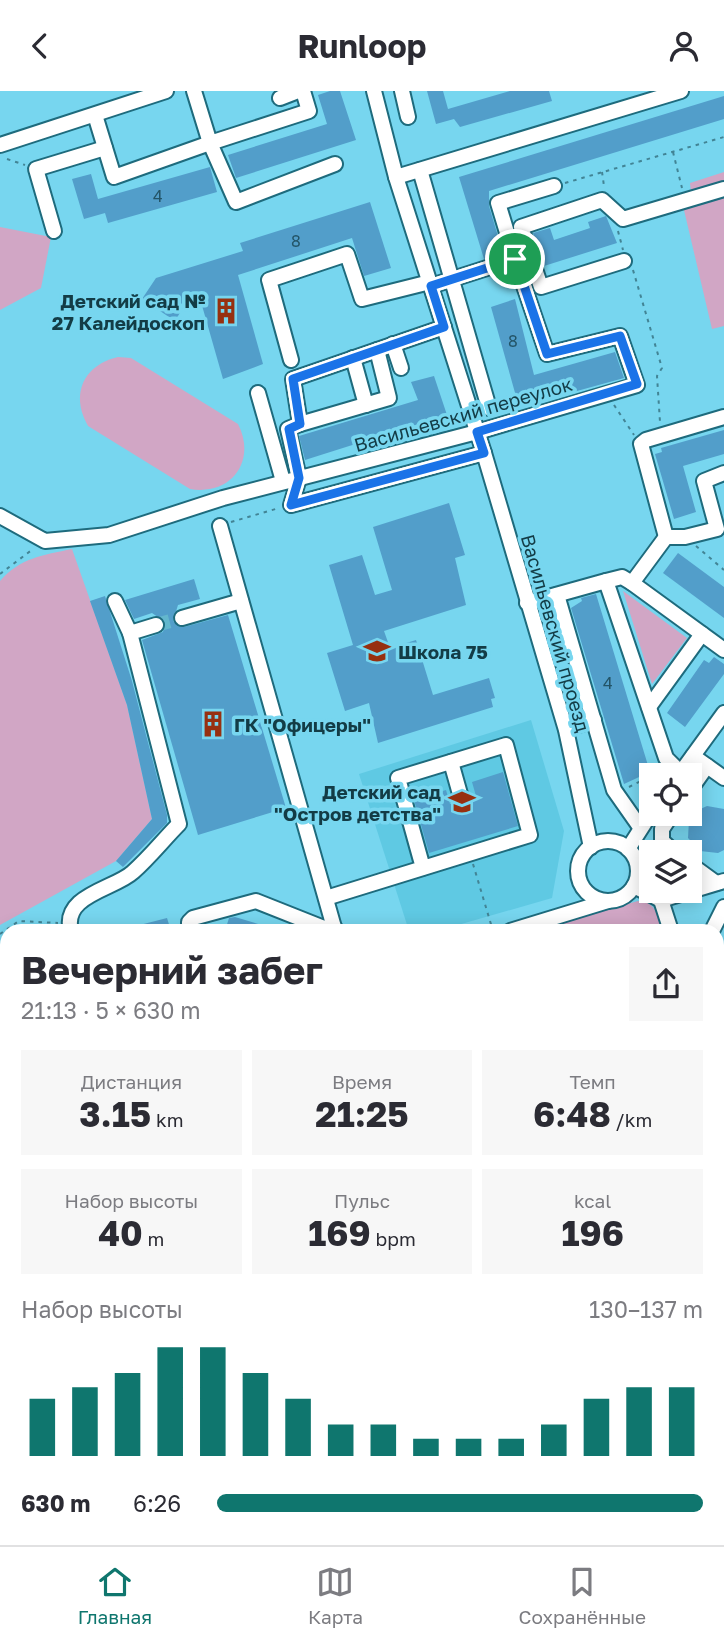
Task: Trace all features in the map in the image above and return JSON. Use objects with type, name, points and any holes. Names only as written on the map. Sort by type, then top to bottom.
[{"type":"street","points":[[0,145],[166,91]]},
{"type":"street","points":[[194,91],[210,143],[236,202],[335,164]]},
{"type":"street","points":[[95,115],[114,177],[309,111],[301,91],[280,98]]},
{"type":"street","name":"Васильевский проезд","points":[[374,91],[396,177],[484,453],[566,729],[591,847]]},
{"type":"street","points":[[402,91],[408,117]]},
{"type":"street","points":[[396,177],[681,91]]},
{"type":"street","points":[[54,231],[36,169],[105,148]]},
{"type":"street","points":[[420,170],[489,408]]},
{"type":"street","points":[[291,360],[269,280],[347,254],[362,299],[452,281],[515,259],[498,203],[557,185]]},
{"type":"street","points":[[506,231],[602,200],[623,219],[724,189]]},
{"type":"street","points":[[521,227],[541,287],[628,262]]},
{"type":"street","name":"Васильевский переулок","points":[[45,541],[109,535],[283,481],[477,432],[637,384],[620,336],[547,354],[515,259]]},
{"type":"street","points":[[300,424],[293,379],[444,327]]},
{"type":"street","points":[[393,344],[401,368]]},
{"type":"street","points":[[291,505],[299,478],[289,429],[390,398],[377,350]]},
{"type":"street","points":[[455,362],[474,356]]},
{"type":"street","points":[[353,358],[366,405]]},
{"type":"street","points":[[258,393],[283,481]]},
{"type":"street","points":[[666,537],[641,444],[646,440],[724,417]]},
{"type":"street","points":[[291,505],[484,453]]},
{"type":"street","points":[[632,583],[666,537],[693,535],[720,528],[704,481],[724,473]]},
{"type":"street","points":[[0,516],[45,541]]},
{"type":"street","points":[[220,526],[333,924]]},
{"type":"street","points":[[527,603],[622,577],[724,650]]},
{"type":"street","points":[[606,581],[668,763]]},
{"type":"street","points":[[557,595],[615,794],[640,827],[628,849]]},
{"type":"street","points":[[71,924],[75,909],[86,896],[131,874],[179,824],[130,633],[115,601]]},
{"type":"street","points":[[182,618],[241,601]]},
{"type":"street","points":[[130,633],[156,625]]},
{"type":"street","points":[[649,707],[702,634]]},
{"type":"street","points":[[688,763],[724,713]]},
{"type":"street","points":[[566,729],[594,720]]},
{"type":"street","points":[[326,898],[424,868],[470,853],[530,835],[506,745],[398,778],[424,868]]},
{"type":"street","points":[[693,756],[724,778]]},
{"type":"street","points":[[451,762],[460,794]]},
{"type":"street","points":[[702,773],[707,766]]},
{"type":"street","points":[[534,924],[618,899],[634,886],[638,866],[628,849],[610,841],[591,847],[579,862],[580,881],[591,895],[608,901]]},
{"type":"street","points":[[702,871],[720,882]]},
{"type":"street","points":[[702,887],[720,882]]},
{"type":"street","points":[[634,886],[639,889]]},
{"type":"street","points":[[189,924],[192,918],[256,901],[314,924]]},
{"type":"street","points":[[662,903],[669,924]]},
{"type":"street","points":[[716,924],[724,907]]},
{"type":"path","points":[[557,185],[724,137]]},
{"type":"path","points":[[673,151],[685,201]]},
{"type":"path","points":[[7,159],[17,163]]},
{"type":"path","points":[[602,172],[605,189]]},
{"type":"path","points":[[617,230],[662,368],[657,376],[660,422]]},
{"type":"path","points":[[607,394],[641,444]]},
{"type":"path","points":[[220,526],[291,505]]},
{"type":"path","points":[[693,535],[697,550],[724,570]]},
{"type":"path","points":[[0,574],[45,541]]},
{"type":"path","points":[[615,794],[639,782]]},
{"type":"path","points":[[470,853],[491,924]]},
{"type":"path","points":[[15,924],[19,921],[41,924]]},
{"type":"shaded area","points":[[724,172],[724,182],[691,192],[690,183]]},
{"type":"shaded area","points":[[724,198],[724,326],[712,329],[684,210]]},
{"type":"shaded area","points":[[0,227],[51,237],[41,288],[0,310]]},
{"type":"shaded area","points":[[118,357],[131,358],[238,424],[243,438],[242,463],[228,481],[205,490],[190,489],[88,426],[80,403],[83,383],[96,367]]},
{"type":"shaded area","points":[[72,549],[127,705],[152,819],[116,861],[0,924],[0,581],[24,562]]},
{"type":"shaded area","points":[[623,591],[687,638],[652,684]]},
{"type":"shaded area","name":"Детский сад \"Остров детства\"","points":[[531,720],[564,831],[552,898],[461,924],[407,924],[359,774]]},
{"type":"shaded area","points":[[638,901],[652,907],[660,924],[556,924]]},
{"type":"building","points":[[340,91],[356,140],[236,178],[228,155],[327,124],[318,95]]},
{"type":"building","points":[[427,91],[443,91],[448,109],[510,91],[549,91],[552,101],[460,127],[454,119],[436,124]]},
{"type":"building","points":[[724,96],[724,119],[489,191],[489,206],[503,253],[484,259],[459,177]]},
{"type":"building","points":[[210,167],[217,192],[108,223],[105,213],[84,219],[72,179],[91,174],[98,199]]},
{"type":"building","points":[[370,202],[391,268],[364,276],[352,238],[238,275],[263,364],[223,379],[199,295],[187,301],[175,321],[142,299],[156,278],[243,251],[240,243]]},
{"type":"building","points":[[606,216],[617,243],[544,266],[533,233],[550,228],[554,240],[590,228],[588,222]]},
{"type":"building","points":[[515,299],[534,375],[615,352],[624,378],[519,407],[491,307]]},
{"type":"building","points":[[434,376],[447,415],[305,460],[299,436],[418,400],[411,382]]},
{"type":"building","points":[[724,430],[724,454],[683,466],[696,512],[674,519],[655,454],[662,452],[661,448]]},
{"type":"building","name":"Школа 75","points":[[449,503],[465,555],[455,558],[466,605],[384,631],[390,648],[416,640],[433,695],[489,678],[495,698],[491,699],[493,707],[378,743],[369,703],[345,711],[327,653],[353,645],[329,565],[362,555],[375,595],[392,590],[373,527]]},
{"type":"building","points":[[678,553],[724,587],[724,618],[663,573]]},
{"type":"building","name":"ГК \"Офицеры\"","points":[[194,579],[200,599],[178,605],[173,621],[184,627],[228,615],[286,808],[198,835],[142,640],[163,632],[165,622],[152,613],[134,619],[125,600]]},
{"type":"building","points":[[596,594],[647,763],[639,763],[639,777],[624,784],[571,608],[582,601],[581,598]]},
{"type":"building","points":[[105,596],[132,681],[167,815],[167,823],[123,867],[116,861],[152,819],[127,705],[90,601]]},
{"type":"building","points":[[714,657],[724,664],[724,674],[685,727],[667,713],[704,660],[709,663]]},
{"type":"building","points":[[503,772],[518,826],[429,853],[414,800],[446,790],[450,804],[463,803],[476,796],[472,782]]},
{"type":"building","points":[[707,806],[724,809],[724,850],[718,853],[702,851],[702,840],[688,838],[689,826],[702,826],[702,808]]},
{"type":"building","points":[[235,917],[258,924],[227,924],[229,918]]},
{"type":"building","points":[[167,918],[169,924],[144,924]]},
{"type":"tunnel","points":[[156,625],[182,618]]},
{"type":"place","name":"Детский сад № 27 Калейдоскоп","points":[[226,311]]},
{"type":"place","name":"Школа 75","points":[[377,651]]},
{"type":"place","name":"ГК \"Офицеры\"","points":[[213,724]]},
{"type":"place","name":"Детский сад \"Остров детства\"","points":[[462,802]]},
{"type":"route","points":[[515,259],[547,354],[620,336],[637,384],[477,432],[484,453],[291,505],[299,478],[289,429],[300,424],[293,379],[444,327],[431,286],[515,259]]}]
